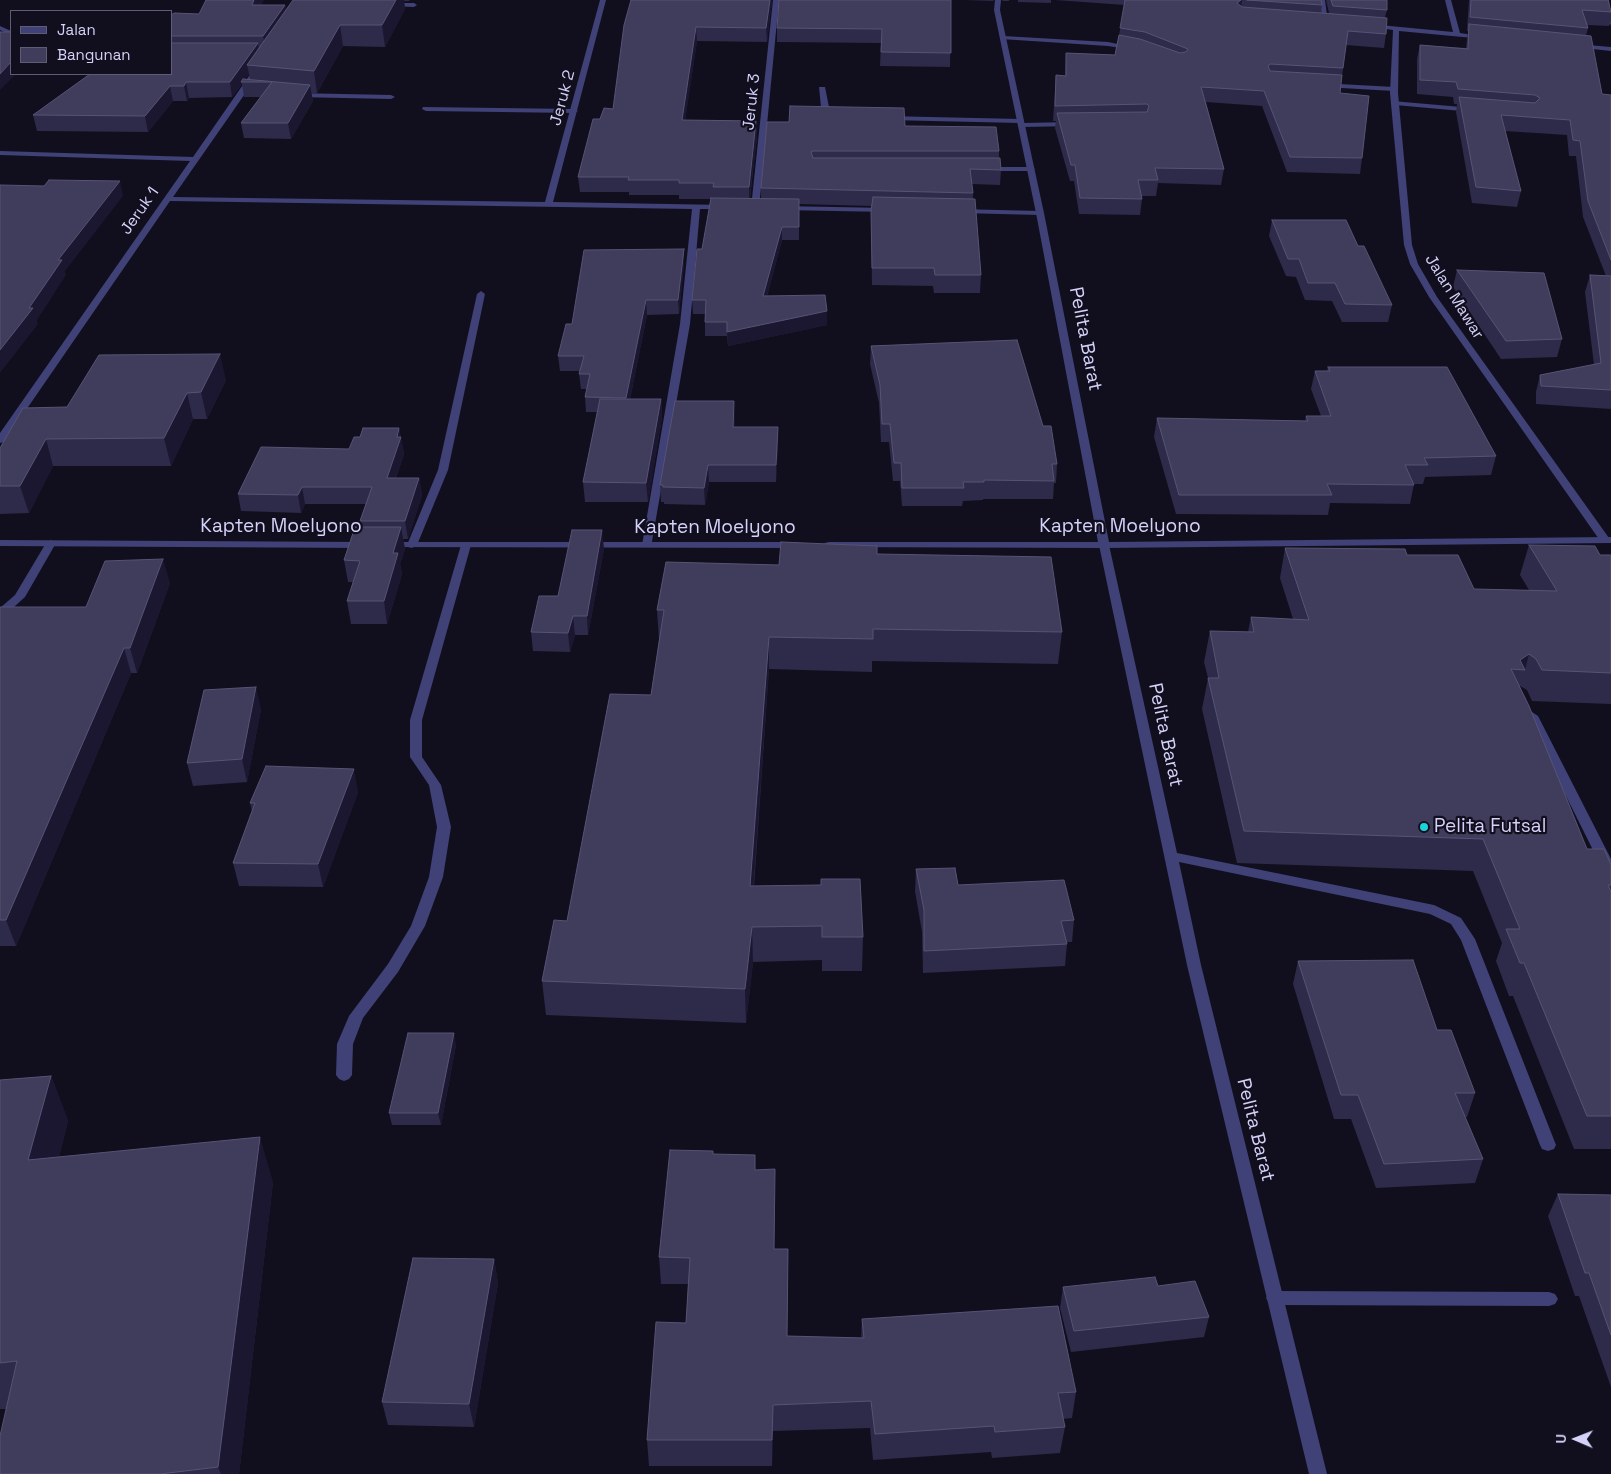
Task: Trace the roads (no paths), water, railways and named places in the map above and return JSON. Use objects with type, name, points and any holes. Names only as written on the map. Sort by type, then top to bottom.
[{"type":"street","name":"Jeruk 2","points":[[549,203],[603,0]]},
{"type":"street","name":"Jeruk 3","points":[[755,208],[776,0]]},
{"type":"street","name":"Pelita Barat","points":[[998,0],[996,6],[1031,168],[1104,545],[1170,856],[1194,965],[1318,1474]]},
{"type":"street","points":[[1322,0],[1326,22]]},
{"type":"street","points":[[1448,0],[1457,34]]},
{"type":"street","points":[[1606,0],[1610,9],[1611,23]]},
{"type":"street","points":[[378,4],[414,5]]},
{"type":"street","points":[[1316,22],[1335,23]]},
{"type":"street","points":[[1361,25],[1495,38]]},
{"type":"street","name":"Jalan Mawar","points":[[1396,28],[1395,103],[1408,245],[1414,264],[1433,297],[1608,540]]},
{"type":"street","points":[[1003,38],[1108,44],[1141,49]]},
{"type":"street","points":[[1572,46],[1611,49]]},
{"type":"street","name":"Jeruk 1","points":[[0,440],[166,199],[248,90],[259,69]]},
{"type":"street","points":[[1319,85],[1394,89]]},
{"type":"street","points":[[822,89],[825,107],[828,112],[836,116],[848,117]]},
{"type":"street","points":[[287,94],[313,97],[391,97]]},
{"type":"street","points":[[1395,103],[1482,110]]},
{"type":"street","points":[[426,109],[574,111]]},
{"type":"street","points":[[876,118],[1084,124]]},
{"type":"street","points":[[0,153],[196,159]]},
{"type":"street","points":[[972,169],[1031,168]]},
{"type":"street","points":[[166,199],[735,207]]},
{"type":"street","points":[[647,545],[685,324],[696,207]]},
{"type":"street","points":[[745,208],[765,208]]},
{"type":"street","points":[[775,208],[893,210]]},
{"type":"street","points":[[952,211],[1040,213]]},
{"type":"street","points":[[412,545],[443,470],[454,430],[481,294]]},
{"type":"street","name":"Kapten Moelyono","points":[[0,543],[1104,545],[1608,540]]},
{"type":"street","points":[[0,614],[19,597],[51,543]]},
{"type":"street","points":[[344,1075],[345,1044],[356,1016],[393,968],[418,926],[436,877],[444,826],[435,785],[416,757],[416,720],[466,545]]},
{"type":"street","points":[[1528,708],[1611,872]]},
{"type":"street","points":[[1170,856],[1434,910],[1456,921],[1468,939],[1548,1146]]},
{"type":"street","points":[[1275,1298],[1549,1298]]},
{"type":"place","name":"Pelita Futsal","points":[[1424,827]]}]
